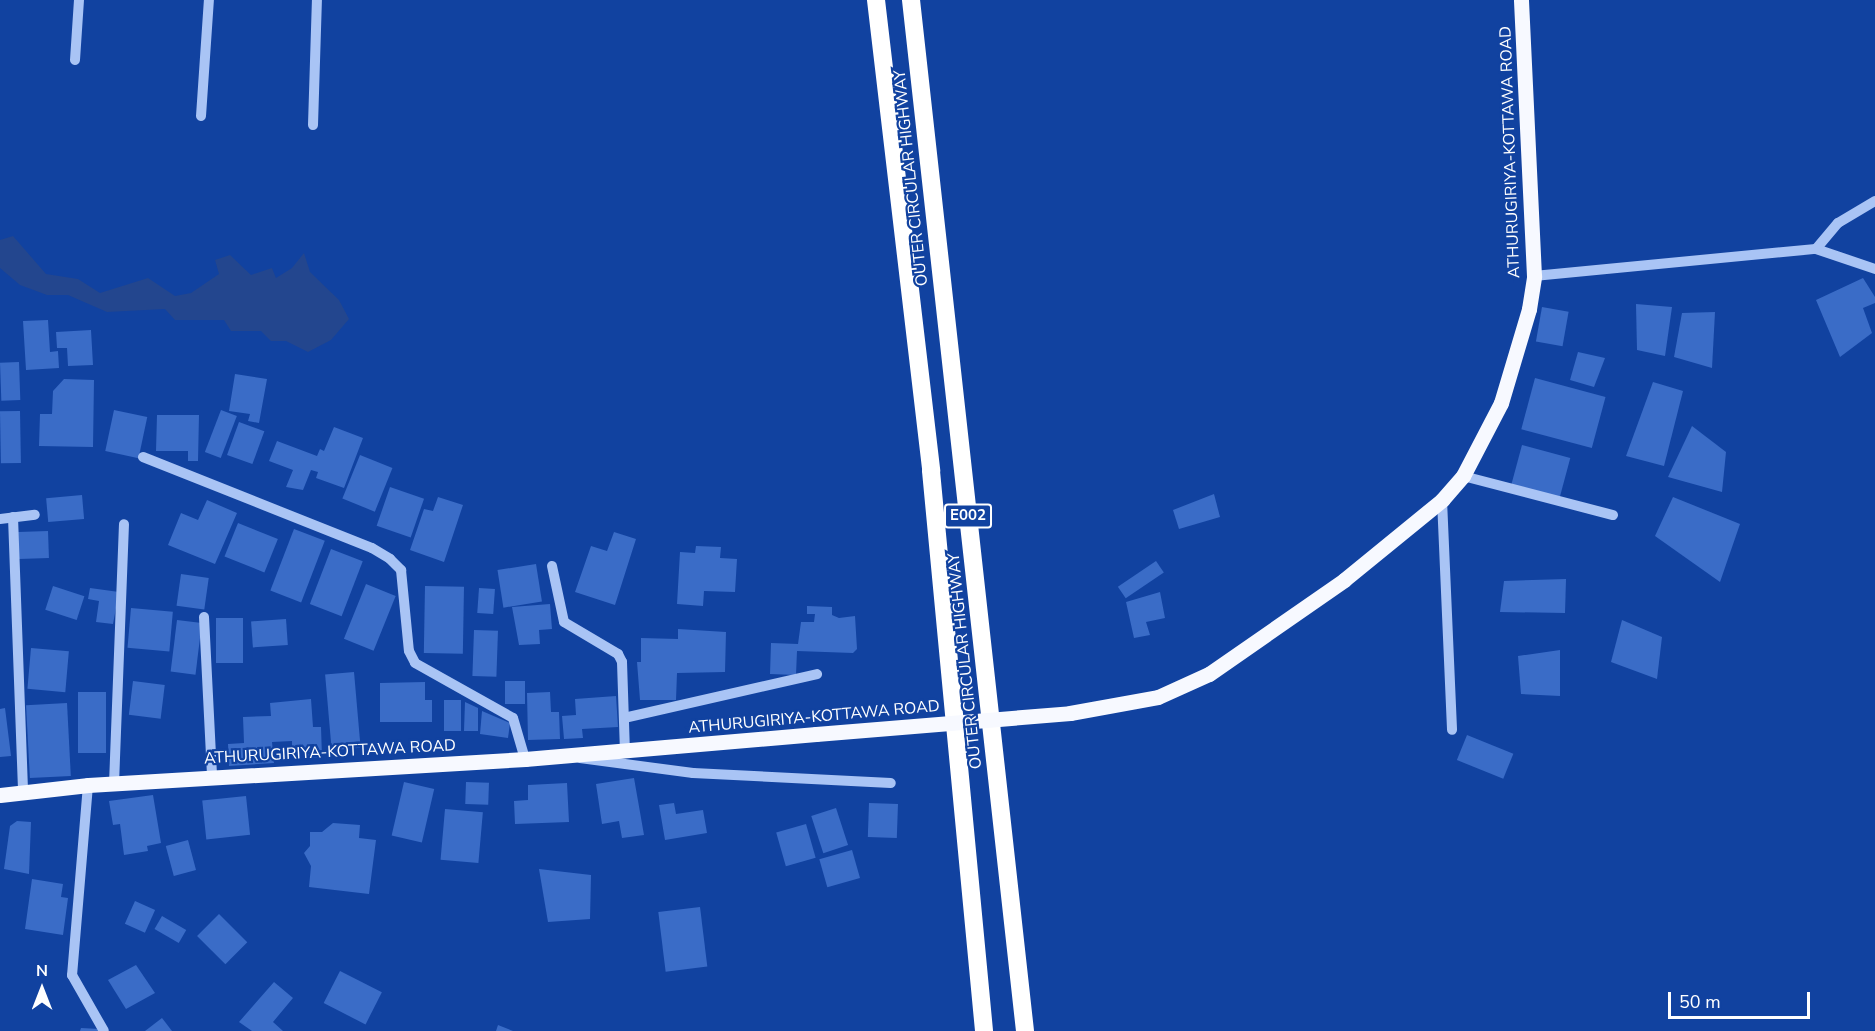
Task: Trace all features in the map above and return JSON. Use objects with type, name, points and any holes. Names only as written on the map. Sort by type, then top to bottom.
[{"type":"highway","name":"OUTER CIRCULAR HIGHWAY","points":[[876,0],[931,471],[984,1031]]},
{"type":"highway","name":"OUTER CIRCULAR HIGHWAY","points":[[911,0],[1025,1031]]},
{"type":"main road","name":"ATHURUGIRIYA-KOTTAWA ROAD","points":[[0,795],[88,785],[525,759],[1070,713],[1158,697],[1209,674],[1344,580],[1442,500],[1463,476],[1501,403],[1529,309],[1534,276],[1521,0]]},
{"type":"street","points":[[75,60],[79,0]]},
{"type":"street","points":[[201,116],[209,0]]},
{"type":"street","points":[[313,125],[317,0]]},
{"type":"street","points":[[1816,249],[1838,223],[1875,201]]},
{"type":"street","points":[[1534,276],[1816,249],[1875,269]]},
{"type":"street","points":[[143,457],[372,548],[390,560],[401,570],[409,651],[415,663],[429,674],[513,718],[525,759]]},
{"type":"street","points":[[1463,476],[1612,515]]},
{"type":"street","points":[[1442,500],[1452,730]]},
{"type":"street","points":[[0,519],[35,515]]},
{"type":"street","points":[[13,517],[23,791]]},
{"type":"street","points":[[114,784],[124,524]]},
{"type":"street","points":[[552,566],[564,622],[618,654],[623,670],[625,751]]},
{"type":"street","points":[[204,617],[212,777]]},
{"type":"street","points":[[624,718],[818,674]]},
{"type":"street","points":[[564,756],[693,773],[891,783]]},
{"type":"street","points":[[88,785],[72,975],[104,1031]]},
{"type":"water","points":[[13,236],[46,274],[78,279],[100,293],[148,278],[175,296],[191,293],[219,274],[215,260],[230,255],[251,275],[272,268],[276,278],[292,268],[304,253],[310,272],[339,300],[349,319],[331,340],[308,352],[286,341],[271,341],[261,331],[231,331],[224,320],[175,320],[165,309],[107,312],[68,295],[47,295],[20,285],[0,268],[0,240]]},
{"type":"building","points":[[1863,278],[1875,297],[1875,303],[1863,308],[1872,333],[1840,357],[1816,300]]},
{"type":"building","points":[[1636,304],[1672,307],[1665,356],[1637,350]]},
{"type":"building","points":[[1542,307],[1569,312],[1563,346],[1536,341]]},
{"type":"building","points":[[1715,312],[1712,368],[1674,357],[1682,313]]},
{"type":"building","points":[[48,320],[50,352],[58,351],[59,368],[26,370],[23,321]]},
{"type":"building","points":[[91,330],[93,365],[68,366],[67,348],[57,348],[56,332]]},
{"type":"building","points":[[1578,352],[1605,358],[1594,387],[1570,380]]},
{"type":"building","points":[[19,362],[20,400],[1,401],[0,363]]},
{"type":"building","points":[[235,374],[267,379],[259,423],[248,421],[250,414],[229,411]]},
{"type":"building","points":[[1535,378],[1606,397],[1592,448],[1521,429]]},
{"type":"building","points":[[64,379],[94,380],[93,447],[39,446],[40,414],[52,414],[53,391]]},
{"type":"building","points":[[1653,382],[1683,391],[1664,466],[1626,456]]},
{"type":"building","points":[[114,410],[147,417],[139,458],[105,451]]},
{"type":"building","points":[[221,410],[237,416],[221,458],[205,452]]},
{"type":"building","points":[[0,411],[20,411],[21,463],[1,463]]},
{"type":"building","points":[[157,415],[199,415],[198,461],[188,461],[188,451],[156,451]]},
{"type":"building","points":[[239,422],[264,431],[252,464],[227,455]]},
{"type":"building","points":[[1692,426],[1726,452],[1722,492],[1668,477]]},
{"type":"building","points":[[334,427],[363,438],[344,488],[316,478],[318,472],[311,470],[303,490],[286,487],[293,470],[269,461],[277,441],[317,456],[320,449],[324,451]]},
{"type":"building","points":[[1522,445],[1570,458],[1560,498],[1511,485]]},
{"type":"building","points":[[360,455],[392,468],[375,512],[342,499]]},
{"type":"building","points":[[390,487],[424,499],[411,537],[377,526]]},
{"type":"building","points":[[1214,494],[1220,517],[1179,529],[1173,510]]},
{"type":"building","points":[[82,495],[84,519],[48,522],[46,498]]},
{"type":"building","points":[[438,497],[463,505],[444,562],[410,550],[424,509],[433,511]]},
{"type":"building","points":[[1673,497],[1740,524],[1720,582],[1655,536]]},
{"type":"building","points":[[207,500],[237,513],[215,564],[168,545],[181,513],[198,520]]},
{"type":"building","points":[[238,523],[278,539],[264,572],[225,556]]},
{"type":"building","points":[[294,529],[325,541],[301,602],[270,591]]},
{"type":"building","points":[[48,531],[49,558],[19,559],[18,532]]},
{"type":"building","points":[[614,532],[636,539],[615,605],[575,592],[591,546],[607,551]]},
{"type":"building","points":[[696,546],[721,547],[720,558],[737,559],[735,592],[704,591],[703,606],[677,604],[680,552],[695,553]]},
{"type":"building","points":[[331,549],[363,561],[342,616],[310,604]]},
{"type":"building","points":[[1156,561],[1164,573],[1126,598],[1118,587]]},
{"type":"building","points":[[536,564],[542,602],[503,608],[497,570]]},
{"type":"building","points":[[181,574],[209,578],[204,610],[177,606]]},
{"type":"building","points":[[1566,579],[1565,613],[1500,612],[1504,581]]},
{"type":"building","points":[[366,584],[396,596],[374,651],[344,639]]},
{"type":"building","points":[[53,586],[84,596],[77,620],[45,610]]},
{"type":"building","points":[[425,586],[464,587],[463,654],[424,653]]},
{"type":"building","points":[[90,588],[119,592],[113,624],[96,622],[99,601],[88,599]]},
{"type":"building","points":[[479,588],[495,589],[493,614],[477,613]]},
{"type":"building","points":[[1160,592],[1165,618],[1146,622],[1150,635],[1134,638],[1126,602]]},
{"type":"building","points":[[550,604],[552,629],[539,630],[540,644],[519,645],[512,607]]},
{"type":"building","points":[[807,606],[832,607],[832,615],[839,618],[855,616],[857,649],[853,653],[797,651],[796,675],[770,674],[771,643],[798,644],[801,622],[814,622],[815,614],[807,614]]},
{"type":"building","points":[[131,608],[173,612],[169,652],[128,648]]},
{"type":"building","points":[[216,618],[243,618],[243,663],[216,663]]},
{"type":"building","points":[[286,619],[288,645],[253,647],[251,621]]},
{"type":"building","points":[[177,620],[202,623],[195,675],[171,672]]},
{"type":"building","points":[[1622,620],[1662,637],[1657,679],[1611,662]]},
{"type":"building","points":[[678,629],[726,632],[725,672],[677,673],[676,700],[640,700],[637,662],[641,662],[641,638],[678,639]]},
{"type":"building","points":[[474,630],[498,631],[496,677],[472,676]]},
{"type":"building","points":[[31,648],[69,651],[65,692],[27,689]]},
{"type":"building","points":[[1560,650],[1560,696],[1521,694],[1518,656]]},
{"type":"building","points":[[354,672],[361,748],[332,750],[325,675]]},
{"type":"building","points":[[133,681],[165,685],[161,719],[129,715]]},
{"type":"building","points":[[505,681],[525,681],[525,704],[505,704]]},
{"type":"building","points":[[425,682],[425,700],[432,700],[432,722],[380,722],[380,683]]},
{"type":"building","points":[[78,692],[106,692],[106,753],[78,753]]},
{"type":"building","points":[[550,692],[551,712],[559,712],[560,739],[528,740],[527,693]]},
{"type":"building","points":[[616,696],[618,727],[582,729],[583,738],[564,739],[562,716],[576,715],[575,699]]},
{"type":"building","points":[[311,699],[313,727],[321,727],[322,757],[303,758],[303,748],[292,749],[292,741],[272,742],[274,763],[229,766],[228,744],[244,743],[243,717],[271,716],[270,703]]},
{"type":"building","points":[[444,700],[461,700],[461,731],[444,731]]},
{"type":"building","points":[[465,702],[478,708],[478,731],[464,731]]},
{"type":"building","points":[[67,703],[71,776],[30,778],[26,705]]},
{"type":"building","points":[[5,708],[11,756],[0,757],[0,709]]},
{"type":"building","points":[[482,711],[510,723],[508,738],[480,734]]},
{"type":"building","points":[[1467,735],[1513,754],[1503,779],[1457,760]]},
{"type":"building","points":[[634,778],[644,835],[622,838],[619,821],[602,824],[596,784]]},
{"type":"building","points":[[404,782],[434,789],[422,843],[392,836]]},
{"type":"building","points":[[466,782],[489,783],[488,805],[465,804]]},
{"type":"building","points":[[567,783],[569,822],[515,824],[514,801],[528,800],[528,785]]},
{"type":"building","points":[[153,795],[161,843],[147,846],[148,851],[124,855],[120,824],[113,825],[109,801]]},
{"type":"building","points":[[246,796],[250,835],[206,839],[202,801]]},
{"type":"building","points":[[674,803],[676,814],[703,810],[707,833],[665,840],[659,805]]},
{"type":"building","points":[[869,803],[898,804],[897,838],[868,837]]},
{"type":"building","points":[[836,808],[848,845],[823,853],[811,816]]},
{"type":"building","points":[[445,809],[483,812],[478,863],[441,860]]},
{"type":"building","points":[[17,821],[31,822],[29,874],[4,869],[10,826]]},
{"type":"building","points":[[333,823],[360,825],[359,838],[376,840],[369,894],[309,887],[311,866],[304,853],[310,846],[310,832],[322,832]]},
{"type":"building","points":[[806,824],[816,858],[786,866],[776,833]]},
{"type":"building","points":[[188,840],[196,870],[174,876],[166,846]]},
{"type":"building","points":[[852,850],[860,878],[827,887],[819,859]]},
{"type":"building","points":[[539,869],[591,875],[590,919],[548,922]]},
{"type":"building","points":[[32,879],[63,884],[61,897],[68,898],[63,935],[25,929]]},
{"type":"building","points":[[135,901],[155,910],[145,933],[125,924]]},
{"type":"building","points":[[700,907],[707,967],[666,972],[658,912]]},
{"type":"building","points":[[219,914],[247,942],[225,964],[197,936]]},
{"type":"building","points":[[162,916],[186,930],[179,943],[154,929]]},
{"type":"building","points":[[136,965],[155,993],[126,1009],[108,980]]},
{"type":"building","points":[[340,971],[382,992],[366,1024],[324,1003]]},
{"type":"building","points":[[274,982],[293,998],[273,1022],[283,1031],[252,1031],[239,1022]]},
{"type":"building","points":[[162,1018],[172,1031],[145,1031]]},
{"type":"building","points":[[498,1025],[513,1031],[496,1031]]},
{"type":"building","points":[[81,1028],[99,1029],[99,1031],[80,1031]]}]
